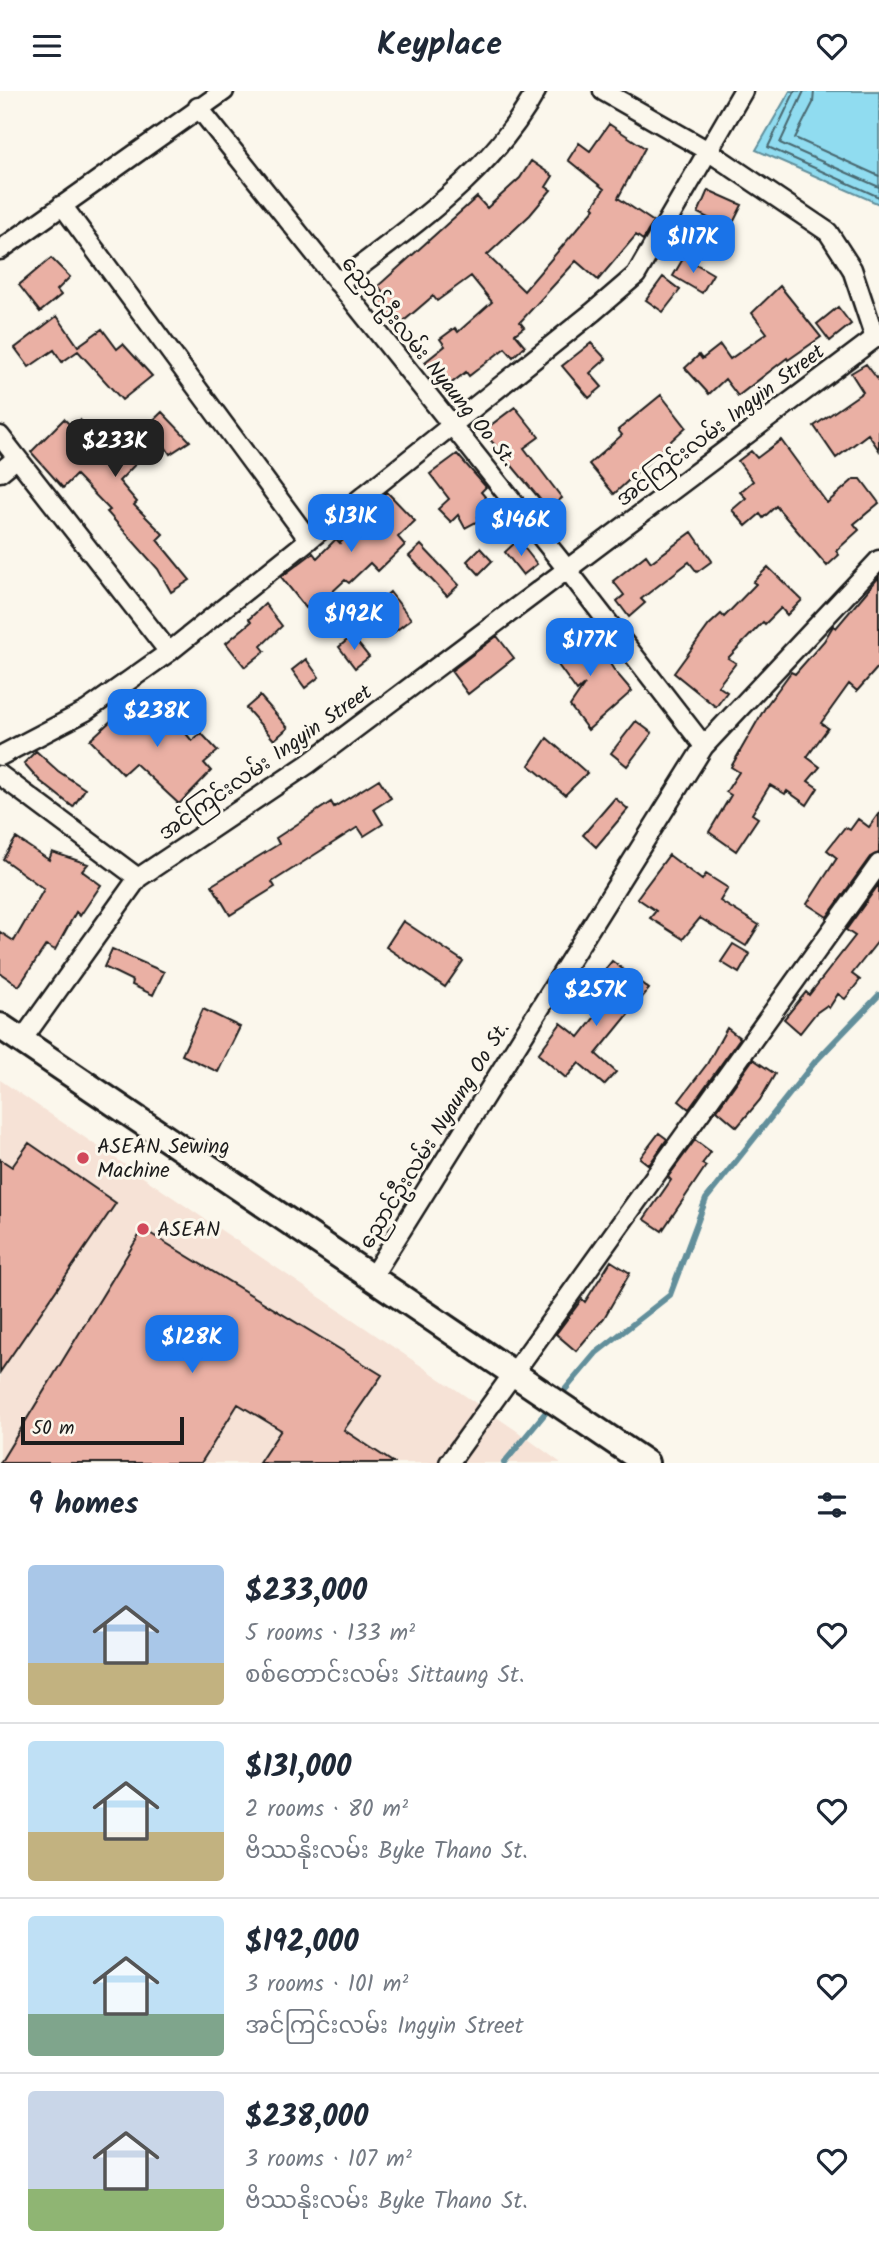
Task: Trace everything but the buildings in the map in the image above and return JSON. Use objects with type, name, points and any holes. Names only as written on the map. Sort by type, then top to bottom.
[{"type":"street","points":[[0,250],[224,91]]},
{"type":"street","points":[[338,283],[463,186],[522,116],[536,91]]},
{"type":"street","points":[[603,91],[708,151],[828,232],[852,269],[877,336]]},
{"type":"street","points":[[0,757],[86,711],[169,652],[636,275],[744,91]]},
{"type":"street","name":"ညောင်ဦးလမ်း Nyaung Oo St.","points":[[198,107],[566,568],[704,746],[372,1276]]},
{"type":"street","points":[[62,205],[309,540]]},
{"type":"street","name":"အင်ကြင်းလမ်း Ingyin Street","points":[[22,1040],[138,878],[309,764],[877,336]]},
{"type":"street","points":[[0,436],[169,652]]},
{"type":"street","points":[[0,473],[17,458]]},
{"type":"street","points":[[704,746],[879,560]]},
{"type":"street","points":[[0,775],[138,878]]},
{"type":"street","points":[[449,1463],[879,864]]},
{"type":"street","points":[[0,1026],[646,1463]]},
{"type":"shaded area","points":[[0,1080],[517,1431],[561,1463],[0,1463]]},
{"type":"water","points":[[790,91],[879,91],[879,204],[756,150]]},
{"type":"waterway","points":[[558,1398],[596,1353],[670,1295],[706,1199],[814,1063],[879,995]]},
{"type":"waterway","points":[[504,1463],[551,1406]]},
{"type":"place","name":"ASEAN Sewing Machine","points":[[83,1158]]},
{"type":"place","name":"ASEAN","points":[[143,1229]]}]
